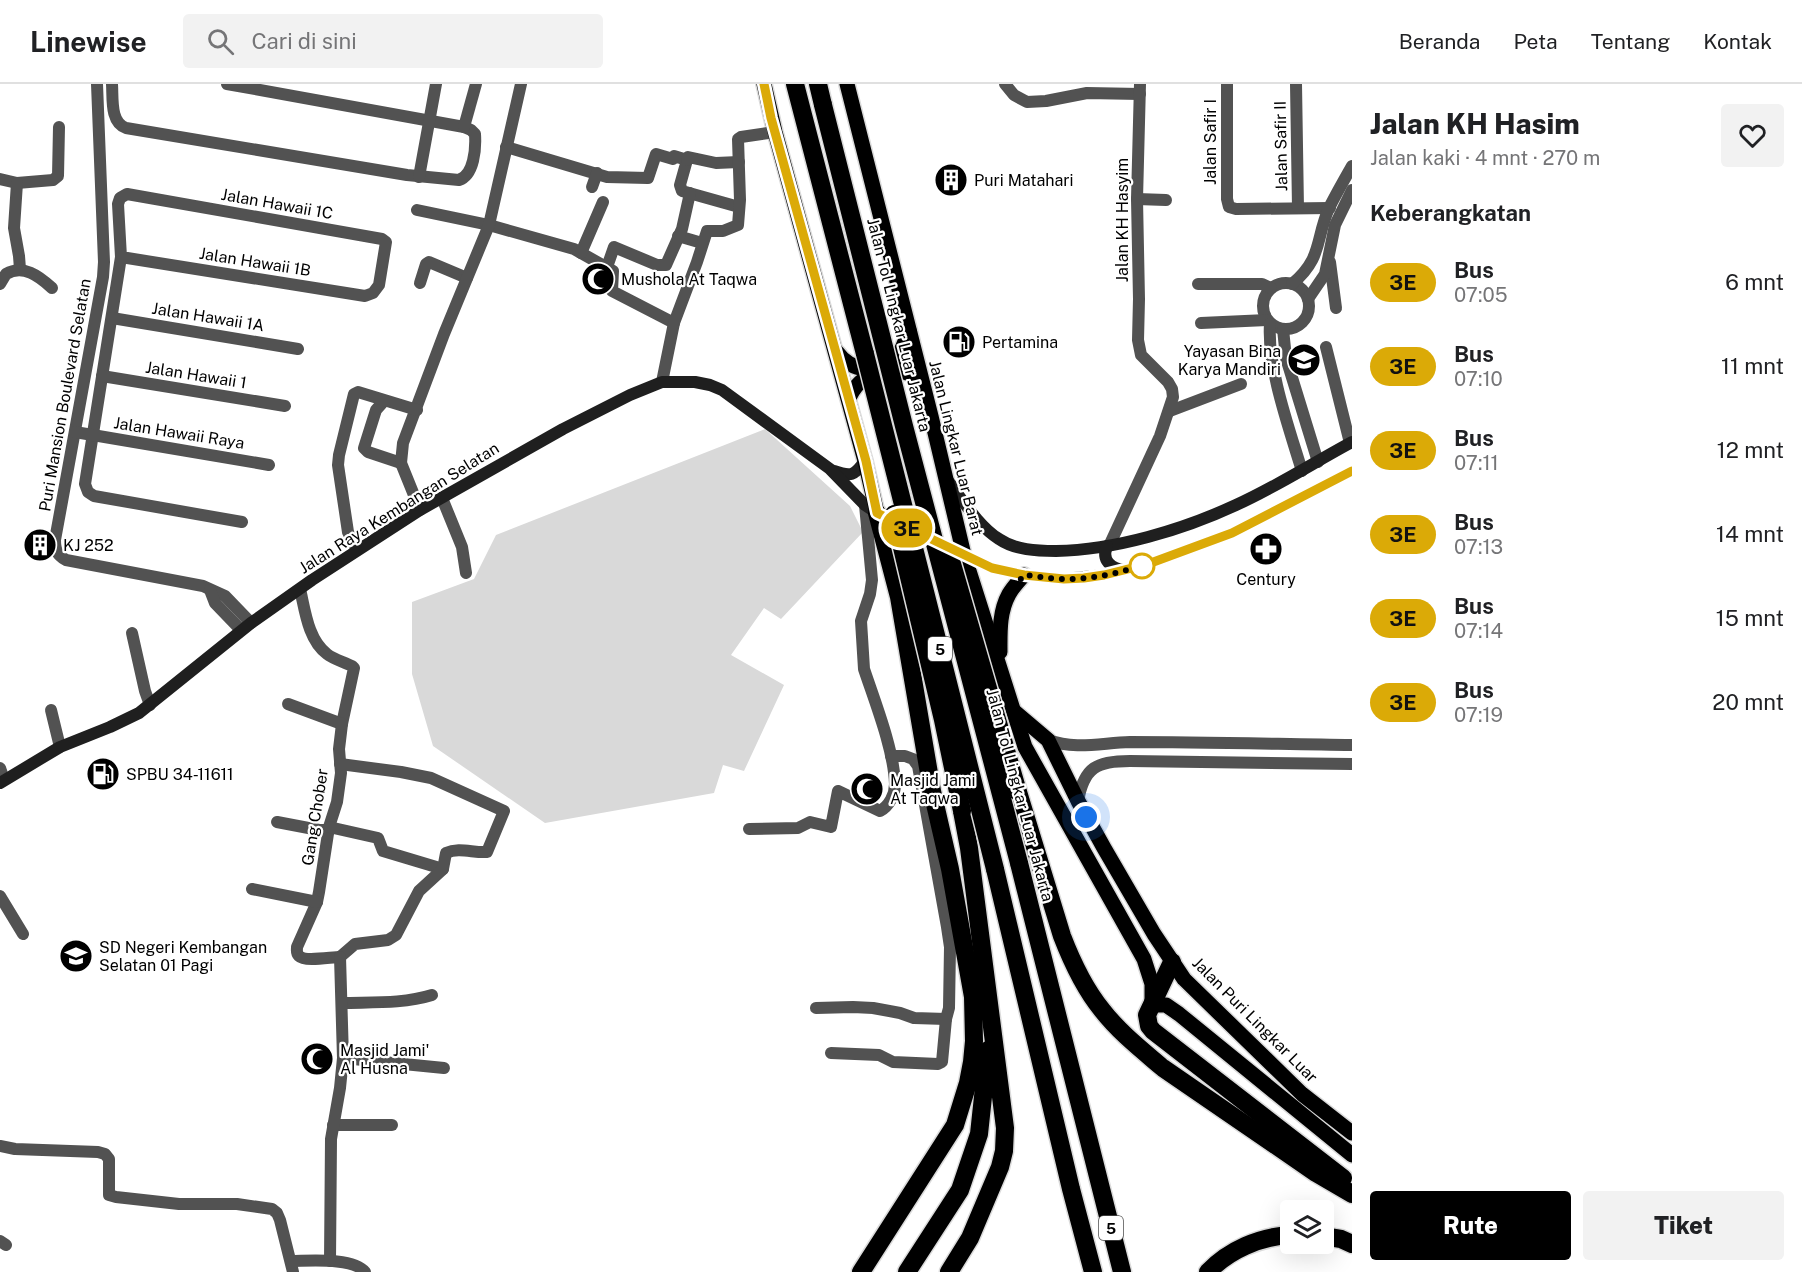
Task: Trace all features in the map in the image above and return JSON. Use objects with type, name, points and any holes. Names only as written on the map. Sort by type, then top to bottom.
[{"type":"highway","name":"5","points":[[795,84],[885,429],[1093,1272]]},
{"type":"highway","name":"Jalan Tol Lingkar Luar Jakarta","points":[[818,84],[1122,1272]]},
{"type":"highway","points":[[904,426],[936,507],[1018,792],[1066,947],[1083,981],[1102,1010],[1141,1050],[1171,1074],[1316,1173],[1352,1194]]},
{"type":"highway","points":[[885,429],[895,520],[943,720],[969,848],[1005,1128],[1004,1151],[1000,1167],[970,1238],[949,1272]]},
{"type":"highway","points":[[861,1272],[955,1125],[968,1083],[974,1041],[973,997],[954,892],[932,791],[898,597],[871,509]]},
{"type":"highway","points":[[1172,962],[1147,1015],[1153,1031],[1352,1185]]},
{"type":"highway","points":[[907,1272],[960,1190],[979,1134],[988,1052],[993,1035]]},
{"type":"highway","points":[[1208,1272],[1247,1245],[1280,1236]]},
{"type":"highway","points":[[1334,1238],[1352,1244]]},
{"type":"main road","points":[[764,84],[775,132],[866,461],[871,509]]},
{"type":"main road","name":"Jalan Lingkar Luar Barat","points":[[847,84],[964,555],[1015,712]]},
{"type":"main road","points":[[836,350],[846,362],[859,368],[881,367],[899,354],[909,330]]},
{"type":"main road","points":[[844,382],[850,396],[857,384],[865,377],[875,372],[897,370],[908,373],[923,388]]},
{"type":"main road","points":[[851,408],[857,395],[876,380],[909,379],[923,388]]},
{"type":"main road","name":"Jalan Raya Kembangan Selatan","points":[[1,777],[60,747],[110,727],[150,705],[246,627],[357,550],[420,510],[563,429],[630,395],[662,382],[695,382],[722,390],[830,469],[871,509],[992,568],[1024,575],[1064,579],[1104,575],[1148,564],[1232,533],[1352,471]]},
{"type":"main road","points":[[945,478],[999,540],[1018,548],[1065,551],[1136,540],[1192,523],[1236,505],[1351,443]]},
{"type":"main road","points":[[830,469],[851,475],[857,472],[866,461]]},
{"type":"main road","points":[[940,544],[950,539],[957,526]]},
{"type":"main road","points":[[1108,546],[1105,558],[1110,565],[1126,570]]},
{"type":"main road","points":[[1001,667],[999,631],[1003,608],[1009,594],[1024,575]]},
{"type":"main road","points":[[1015,712],[1025,747],[1144,959],[1152,984],[1152,1005],[1166,1005],[1352,1155]]},
{"type":"main road","name":"Jalan Puri Lingkar Luar","points":[[1015,712],[1048,740],[1078,801],[1154,934],[1184,978],[1302,1094],[1352,1133]]},
{"type":"main road","points":[[1186,1020],[1206,1002]]},
{"type":"street","name":"Puri Mansion Boulevard Selatan","points":[[97,84],[104,262],[84,434],[55,540],[55,549],[59,556],[66,560],[202,585],[210,590],[215,603],[246,627]]},
{"type":"street","points":[[112,84],[114,114],[120,125],[126,128],[419,177],[459,180],[466,178],[470,172],[476,141],[471,130],[464,127],[430,119],[227,84]]},
{"type":"street","points":[[419,177],[436,84]]},
{"type":"street","points":[[464,127],[476,84]]},
{"type":"street","points":[[420,510],[401,464],[403,443],[444,334],[489,225],[521,84]]},
{"type":"street","points":[[1005,84],[1014,95],[1027,102],[1046,102],[1087,93],[1140,89]]},
{"type":"street","name":"Jalan Safir I","points":[[1227,84],[1227,200],[1229,207],[1236,209],[1330,208]]},
{"type":"street","name":"Jalan Safir II","points":[[1296,84],[1298,208]]},
{"type":"street","name":"Jalan KH Hasyim","points":[[1140,89],[1137,199],[1138,340],[1141,355],[1172,389],[1170,411]]},
{"type":"street","points":[[0,179],[17,183],[56,178],[58,176],[59,127]]},
{"type":"street","points":[[662,382],[674,323],[707,231],[723,231],[738,225],[740,207],[738,142],[741,136],[775,132]]},
{"type":"street","points":[[506,147],[607,177],[648,178],[657,154],[687,160]]},
{"type":"street","points":[[739,162],[716,163],[688,157],[680,185],[682,191],[740,207]]},
{"type":"street","points":[[1292,284],[1305,273],[1313,261],[1330,208],[1352,166]]},
{"type":"street","points":[[592,187],[597,173]]},
{"type":"street","points":[[17,183],[14,228],[20,256],[20,269]]},
{"type":"street","points":[[1308,299],[1325,274],[1335,225],[1352,190]]},
{"type":"street","points":[[607,267],[614,247],[657,265],[666,265],[682,229],[690,193]]},
{"type":"street","name":"Jalan Hawaii 1C","points":[[121,257],[117,204],[120,198],[127,194],[382,238],[386,242],[379,285]]},
{"type":"street","points":[[1137,199],[1166,200]]},
{"type":"street","points":[[581,254],[603,202]]},
{"type":"street","points":[[417,210],[489,225],[574,249],[613,271],[612,291],[674,323]]},
{"type":"street","points":[[678,236],[702,243]]},
{"type":"street","points":[[1329,252],[1336,308]]},
{"type":"street","points":[[121,257],[102,376],[84,434],[85,484],[88,492],[94,496],[242,522]]},
{"type":"street","name":"Jalan Hawaii 1B","points":[[121,257],[366,296],[374,293],[379,285]]},
{"type":"street","points":[[420,283],[426,264],[429,262],[467,278]]},
{"type":"street","points":[[0,284],[6,274],[20,269],[43,279],[52,288]]},
{"type":"street","points":[[1201,323],[1269,322],[1283,329],[1293,328],[1301,324],[1306,317],[1309,308],[1305,292],[1292,284],[1285,283],[1271,288],[1264,297],[1263,303],[1264,315],[1269,322],[1269,336],[1276,374],[1302,471]]},
{"type":"street","points":[[1198,284],[1262,284],[1271,288]]},
{"type":"street","name":"Jalan Hawaii 1A","points":[[112,318],[298,349]]},
{"type":"street","points":[[1283,329],[1286,358],[1318,462]]},
{"type":"street","points":[[1326,347],[1351,443]]},
{"type":"street","name":"Jalan Hawaii 1","points":[[102,376],[285,406]]},
{"type":"street","points":[[1108,546],[1170,411],[1241,384]]},
{"type":"street","points":[[357,550],[348,532],[338,465],[356,392],[417,410]]},
{"type":"street","points":[[384,400],[376,410],[364,448],[368,452],[401,464]]},
{"type":"street","name":"Jalan Hawaii Raya","points":[[84,434],[269,465]]},
{"type":"street","points":[[442,498],[462,547],[466,573]]},
{"type":"street","points":[[749,829],[798,828],[810,822],[831,827],[838,791],[878,811],[888,806],[893,794],[895,784],[891,756],[864,669],[862,654],[861,621],[872,580],[871,509]]},
{"type":"street","name":"Gang Chober","points":[[300,589],[312,633],[318,644],[327,654],[354,668],[342,724],[339,749],[341,772],[337,802],[329,828],[317,902],[298,941],[297,953],[300,958],[306,959],[340,957]]},
{"type":"street","points":[[132,633],[150,705]]},
{"type":"street","points":[[288,704],[342,724]]},
{"type":"street","points":[[51,710],[60,747]]},
{"type":"street","points":[[1048,740],[1063,746],[1130,742],[1352,746]]},
{"type":"street","points":[[831,1053],[879,1055],[893,1062],[941,1064],[949,1008],[950,947],[918,766],[914,759],[905,756],[891,756]]},
{"type":"street","points":[[1078,801],[1083,779],[1096,766],[1105,763],[1130,761],[1352,764]]},
{"type":"street","points":[[330,1261],[331,1139],[343,1058],[340,957],[346,949],[355,944],[388,940],[396,935],[419,891],[443,868],[446,853],[461,850],[487,852],[504,811],[430,778],[340,764]]},
{"type":"street","points":[[277,822],[319,830],[329,828],[378,838],[383,851],[443,868]]},
{"type":"street","points":[[252,889],[317,902]]},
{"type":"street","points":[[0,896],[23,934]]},
{"type":"street","points":[[342,1003],[400,1001],[432,995]]},
{"type":"street","points":[[816,1008],[873,1008],[900,1012],[914,1018],[946,1019]]},
{"type":"street","points":[[343,1058],[444,1068]]},
{"type":"street","points":[[333,1125],[392,1125]]},
{"type":"street","points":[[0,1146],[15,1149],[105,1154],[109,1159],[109,1195],[116,1197],[179,1204],[237,1204],[272,1209],[277,1213],[293,1269],[330,1261],[355,1265],[365,1272]]},
{"type":"shaded area","points":[[765,429],[850,506],[863,532],[781,619],[764,608],[731,655],[784,685],[744,771],[723,765],[714,793],[545,823],[433,746],[412,674],[412,602],[474,579],[496,535]]},
{"type":"bus line","name":"3E","points":[[764,84],[771,118],[866,461],[877,513],[992,568],[1024,575],[1064,579],[1084,578],[1148,564],[1232,533],[1352,471]]},
{"type":"place","name":"Puri Matahari","points":[[951,180]]},
{"type":"place","name":"Mushola At Taqwa","points":[[598,279]]},
{"type":"place","name":"Pertamina","points":[[959,342]]},
{"type":"place","name":"Yayasan Bina Karya Mandiri","points":[[1304,360]]},
{"type":"place","name":"KJ 252","points":[[40,545]]},
{"type":"place","name":"Century","points":[[1266,549]]},
{"type":"place","name":"SPBU 34-11611","points":[[103,774]]},
{"type":"place","name":"Masjid Jami At Taqwa","points":[[867,789]]},
{"type":"place","name":"SD Negeri Kembangan Selatan 01 Pagi","points":[[76,956]]},
{"type":"place","name":"Masjid Jami' Al Husna","points":[[317,1059]]},
{"type":"route","points":[[1086,817],[1048,740],[1015,712],[1001,667],[999,631],[1003,608],[1009,594],[1024,575],[1064,579],[1084,578],[1148,564],[1142,566]]}]
